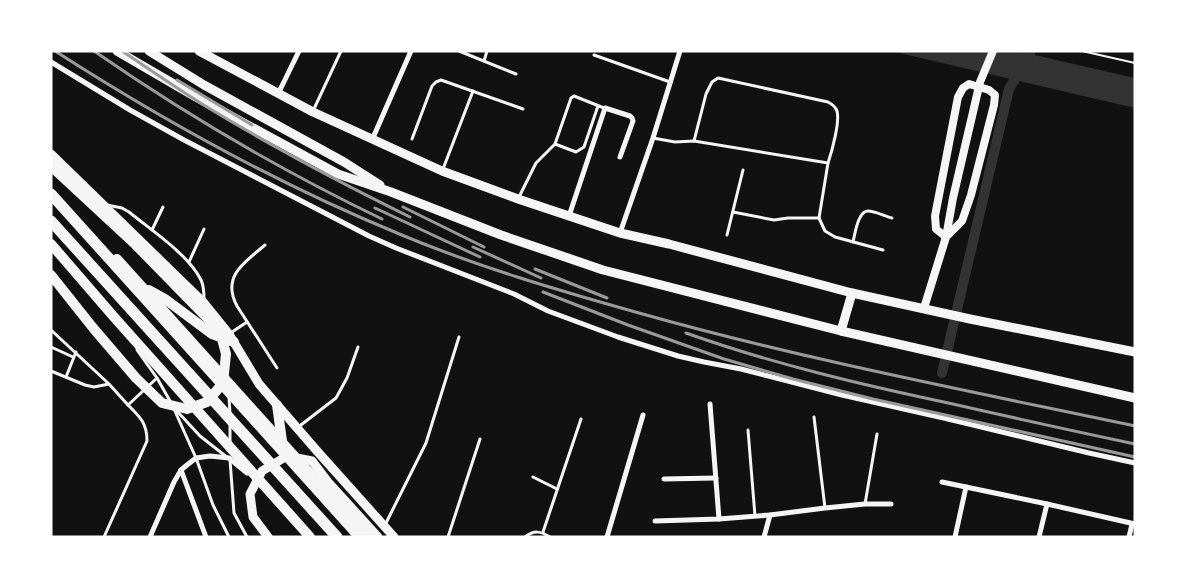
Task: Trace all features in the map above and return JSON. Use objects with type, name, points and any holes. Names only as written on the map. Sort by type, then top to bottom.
[{"type":"highway","points":[[51,166],[134,243],[220,331],[226,354],[223,383],[207,402],[187,409],[162,403],[136,378],[51,276]]},
{"type":"highway","points":[[51,187],[367,537]]},
{"type":"highway","points":[[51,194],[360,537]]},
{"type":"highway","points":[[51,221],[337,537]]},
{"type":"highway","points":[[51,244],[310,537]]},
{"type":"highway","points":[[140,284],[165,299],[212,334],[232,338]]},
{"type":"highway","points":[[277,405],[282,442]]},
{"type":"main road","points":[[117,51],[196,97],[338,174],[391,192],[501,235],[603,270],[841,331],[1135,398]]},
{"type":"main road","points":[[149,51],[204,85],[344,162],[391,192]]},
{"type":"main road","points":[[199,51],[313,112],[442,171],[620,233],[669,244],[852,293],[1135,352]]},
{"type":"main road","points":[[51,154],[204,303],[232,338],[258,384],[394,537]]},
{"type":"main road","points":[[841,331],[852,293]]},
{"type":"main road","points":[[268,537],[253,517],[250,494],[262,471],[287,456],[312,461],[328,482],[378,537]]},
{"type":"street","points":[[278,94],[299,51]]},
{"type":"street","points":[[372,140],[411,51]]},
{"type":"street","points":[[620,233],[653,138],[680,51]]},
{"type":"street","points":[[924,308],[946,237],[953,198],[980,82],[993,51]]},
{"type":"street","points":[[51,62],[184,140],[369,236],[618,337],[678,356],[741,369],[842,395],[1135,463]]},
{"type":"street","points":[[969,84],[989,90],[995,95],[994,105],[972,195],[962,221],[946,237],[936,229],[935,216],[958,97],[963,88],[969,84]]},
{"type":"street","points":[[570,216],[605,108],[630,116],[633,121],[620,157]]},
{"type":"street","points":[[710,404],[719,519]]},
{"type":"street","points":[[606,537],[644,415]]},
{"type":"street","points":[[150,537],[181,470],[196,458],[210,456],[229,458],[243,469],[300,526]]},
{"type":"street","points":[[181,470],[206,537]]},
{"type":"street","points":[[664,479],[716,478]]},
{"type":"street","points":[[942,482],[1133,524],[1129,537]]},
{"type":"street","points":[[955,537],[966,487]]},
{"type":"street","points":[[654,521],[719,519],[864,504],[891,504]]},
{"type":"street","points":[[1039,537],[1047,504]]},
{"type":"street","points":[[764,537],[770,515]]},
{"type":"lane","points":[[313,112],[341,51]]},
{"type":"lane","points":[[459,51],[516,74]]},
{"type":"lane","points":[[484,61],[488,51]]},
{"type":"lane","points":[[594,55],[670,82]]},
{"type":"lane","points":[[694,141],[706,94],[712,82],[718,78],[832,104],[836,108],[837,122],[818,218],[825,231],[835,237],[883,250]]},
{"type":"lane","points":[[412,139],[432,86],[441,80],[523,109]]},
{"type":"lane","points":[[442,171],[472,90]]},
{"type":"lane","points":[[518,199],[536,163],[555,144],[571,98],[574,96],[605,108]]},
{"type":"lane","points":[[555,144],[576,152],[584,147],[598,106]]},
{"type":"lane","points":[[653,138],[675,142],[694,141],[828,163]]},
{"type":"lane","points":[[727,235],[743,170]]},
{"type":"lane","points":[[104,204],[122,208],[152,230],[189,262],[202,280],[204,303]]},
{"type":"lane","points":[[152,230],[163,207]]},
{"type":"lane","points":[[852,242],[862,212],[870,211],[892,218]]},
{"type":"lane","points":[[733,212],[774,220],[818,218]]},
{"type":"lane","points":[[189,262],[204,228]]},
{"type":"lane","points":[[265,245],[239,267],[232,285],[233,299],[277,368]]},
{"type":"lane","points":[[114,317],[157,378],[174,408],[196,458],[212,505],[229,537]]},
{"type":"lane","points":[[232,338],[247,322]]},
{"type":"lane","points":[[51,330],[109,384],[144,422],[147,431],[147,441],[104,537]]},
{"type":"lane","points":[[384,526],[426,443],[459,337]]},
{"type":"lane","points":[[297,428],[336,398],[347,378],[358,347]]},
{"type":"lane","points":[[51,348],[73,357]]},
{"type":"lane","points":[[66,377],[76,352]]},
{"type":"lane","points":[[226,354],[230,405],[230,464],[234,513],[247,537]]},
{"type":"lane","points":[[51,371],[85,386],[94,387],[109,384]]},
{"type":"lane","points":[[128,405],[157,378]]},
{"type":"lane","points":[[174,408],[200,436],[229,458]]},
{"type":"lane","points":[[814,417],[824,508]]},
{"type":"lane","points":[[543,532],[581,419]]},
{"type":"lane","points":[[748,430],[755,516]]},
{"type":"lane","points":[[864,504],[877,434]]},
{"type":"lane","points":[[448,537],[480,439]]},
{"type":"lane","points":[[533,477],[557,489]]},
{"type":"lane","points":[[525,537],[531,533],[543,532],[550,537]]},
{"type":"path","points":[[1082,51],[1135,63]]},
{"type":"shaded area","points":[[891,51],[1017,51],[1135,78],[1135,108]]},
{"type":"waterway","points":[[942,373],[1009,89],[1031,51]]},
{"type":"railway","points":[[55,51],[138,102],[265,172],[309,194],[397,233],[486,267],[700,330],[886,374],[1135,426]]},
{"type":"railway","points":[[94,51],[163,97],[235,141],[382,219]]},
{"type":"railway","points":[[122,51],[202,104],[253,134],[331,177],[410,217]]},
{"type":"railway","points":[[177,80],[252,125]]},
{"type":"railway","points":[[403,207],[484,247]]},
{"type":"railway","points":[[375,208],[480,257]]},
{"type":"railway","points":[[473,247],[541,278]]},
{"type":"railway","points":[[535,269],[607,298]]},
{"type":"railway","points":[[543,292],[724,359],[793,379],[873,399],[1135,457]]},
{"type":"railway","points":[[686,333],[785,364],[852,381],[1135,444]]}]
